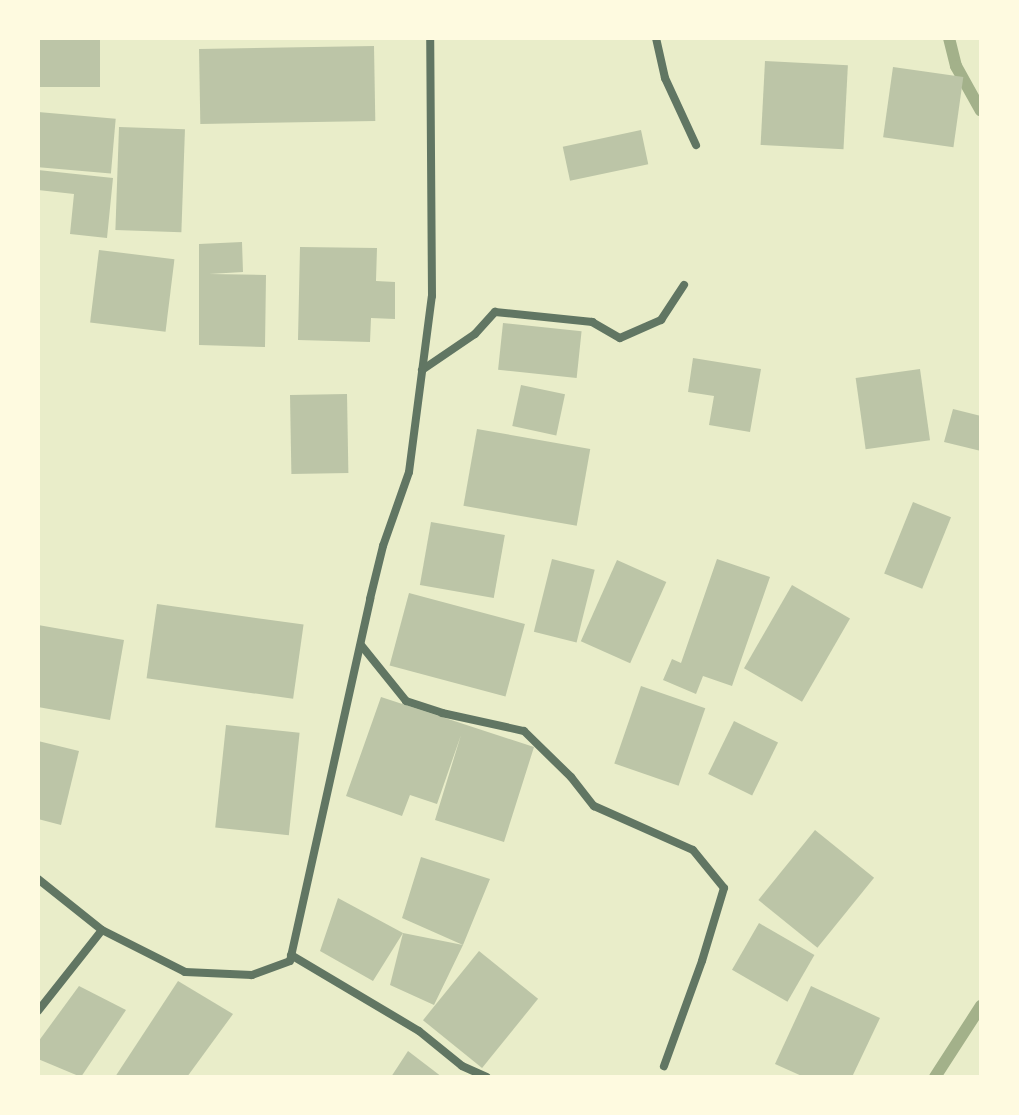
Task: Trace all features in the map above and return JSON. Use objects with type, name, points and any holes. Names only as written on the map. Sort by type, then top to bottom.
[{"type":"street","points":[[38,879],[102,930],[185,972],[252,975],[290,961],[383,546],[409,472],[432,296],[430,38]]},
{"type":"street","points":[[656,38],[665,78],[696,145]]},
{"type":"street","points":[[422,370],[475,334],[495,312],[592,322],[620,338],[661,320],[684,285]]},
{"type":"street","points":[[361,645],[406,701],[442,713],[524,731],[571,777],[594,806],[693,850],[724,888],[702,961],[664,1066]]},
{"type":"street","points":[[38,1011],[102,930]]},
{"type":"street","points":[[291,955],[419,1031],[462,1066],[487,1077]]},
{"type":"building","points":[[38,38],[100,38],[100,87],[38,87]]},
{"type":"building","points":[[374,46],[375,121],[200,124],[199,49]]},
{"type":"building","points":[[765,61],[848,65],[843,149],[761,145]]},
{"type":"building","points":[[893,67],[963,77],[953,147],[883,137]]},
{"type":"building","points":[[38,112],[116,119],[111,174],[38,167]]},
{"type":"building","points":[[119,127],[185,129],[181,232],[115,230]]},
{"type":"building","points":[[641,130],[648,164],[570,181],[563,147]]},
{"type":"building","points":[[38,170],[113,178],[107,238],[70,234],[74,194],[38,190]]},
{"type":"building","points":[[242,242],[243,272],[209,274],[266,275],[265,347],[199,345],[199,244]]},
{"type":"building","points":[[300,247],[377,248],[376,281],[395,282],[395,319],[371,318],[370,342],[298,340]]},
{"type":"building","points":[[99,250],[174,259],[166,332],[90,322]]},
{"type":"building","points":[[503,323],[582,331],[577,378],[498,370]]},
{"type":"building","points":[[693,358],[761,369],[750,432],[709,425],[714,396],[688,392]]},
{"type":"building","points":[[920,369],[930,440],[866,449],[856,378]]},
{"type":"building","points":[[521,385],[565,394],[556,435],[512,426]]},
{"type":"building","points":[[347,394],[348,473],[291,474],[290,395]]},
{"type":"building","points":[[953,409],[981,416],[981,451],[944,442]]},
{"type":"building","points":[[477,429],[590,449],[577,526],[463,506]]},
{"type":"building","points":[[913,502],[951,517],[922,589],[884,573]]},
{"type":"building","points":[[431,522],[505,535],[494,598],[420,585]]},
{"type":"building","points":[[552,559],[595,570],[577,642],[534,632]]},
{"type":"building","points":[[717,559],[770,577],[732,686],[703,676],[696,694],[663,680],[672,659],[681,663]]},
{"type":"building","points":[[617,560],[666,582],[630,663],[581,641]]},
{"type":"building","points":[[792,585],[850,618],[802,702],[744,668]]},
{"type":"building","points":[[409,593],[525,624],[505,697],[390,665]]},
{"type":"building","points":[[157,604],[304,625],[293,699],[147,678]]},
{"type":"building","points":[[38,625],[124,640],[110,720],[38,707]]},
{"type":"building","points":[[641,686],[705,708],[679,786],[614,764]]},
{"type":"building","points":[[381,697],[534,747],[504,842],[435,820],[461,735],[437,804],[410,795],[402,816],[346,796]]},
{"type":"building","points":[[734,721],[778,742],[752,796],[708,774]]},
{"type":"building","points":[[226,725],[300,733],[289,835],[215,827]]},
{"type":"building","points":[[38,741],[79,751],[61,825],[38,819]]},
{"type":"building","points":[[815,830],[874,878],[817,948],[758,900]]},
{"type":"building","points":[[421,857],[490,879],[463,945],[402,918]]},
{"type":"building","points":[[338,898],[403,933],[373,981],[320,951]]},
{"type":"building","points":[[759,923],[814,955],[787,1002],[732,970]]},
{"type":"building","points":[[403,933],[463,945],[434,1005],[390,985]]},
{"type":"building","points":[[479,951],[538,999],[482,1068],[423,1020]]},
{"type":"building","points":[[178,981],[233,1014],[187,1077],[115,1077]]},
{"type":"building","points":[[79,986],[126,1010],[81,1077],[38,1059],[38,1042]]},
{"type":"building","points":[[811,986],[880,1018],[852,1077],[804,1077],[775,1064]]},
{"type":"building","points":[[408,1051],[442,1077],[391,1077]]},
{"type":"waterway","points":[[949,38],[956,66],[981,111]]},
{"type":"waterway","points":[[935,1077],[981,1006]]}]
